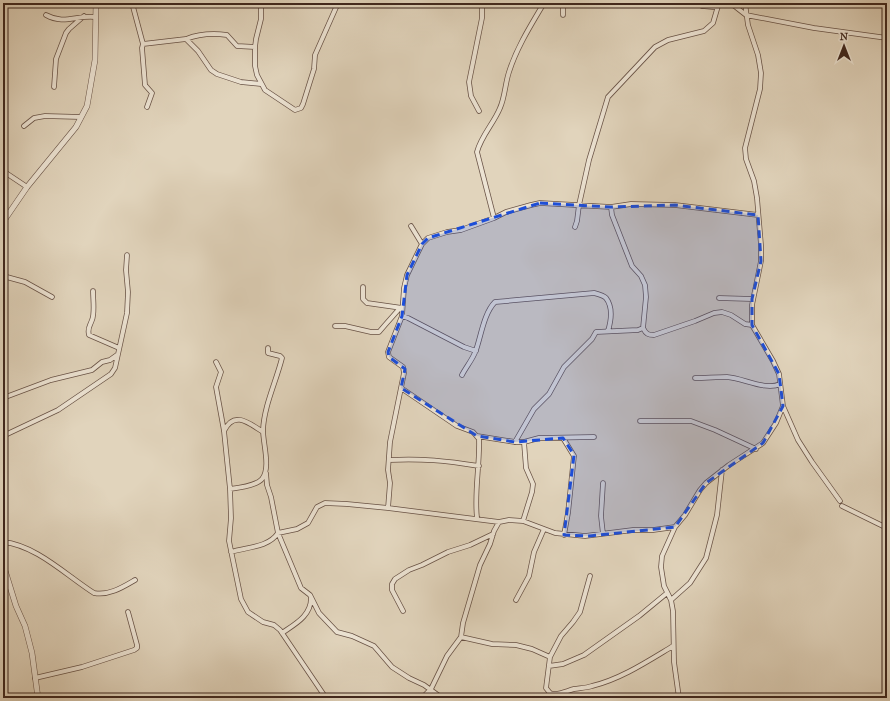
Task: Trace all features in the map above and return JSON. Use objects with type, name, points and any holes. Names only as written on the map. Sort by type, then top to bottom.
[{"type":"street","points":[[3,222],[27,187],[65,142],[88,106],[94,60],[96,3]]},
{"type":"street","points":[[132,3],[144,44],[142,48],[145,85],[152,93],[147,107]]},
{"type":"street","points":[[261,3],[261,19],[255,47],[255,66],[261,84],[265,90],[295,110],[301,108],[314,69],[315,55],[338,3]]},
{"type":"street","points":[[479,111],[471,96],[469,82],[482,18],[482,3]]},
{"type":"street","points":[[494,218],[477,152],[479,143],[494,122],[501,106],[509,72],[519,45],[544,3]]},
{"type":"street","points":[[562,3],[563,15]]},
{"type":"street","points":[[695,3],[702,6],[732,4],[746,15],[814,28],[887,38]]},
{"type":"street","points":[[745,3],[748,25],[758,55],[761,72],[760,89],[745,148],[746,159],[756,188],[761,261],[752,299],[752,325],[779,374],[783,406],[798,440],[840,501]]},
{"type":"street","points":[[575,227],[589,160],[608,97],[655,47],[668,40],[704,31],[713,23],[718,6]]},
{"type":"street","points":[[46,15],[52,18],[65,20],[84,16],[95,17]]},
{"type":"street","points":[[54,87],[56,59],[68,28],[84,16]]},
{"type":"street","points":[[144,44],[186,39],[197,35],[215,33],[227,35],[237,46],[255,47]]},
{"type":"street","points":[[186,39],[198,51],[211,70],[217,74],[241,82],[261,84]]},
{"type":"street","points":[[24,126],[34,118],[45,116],[81,117]]},
{"type":"street","points":[[3,171],[27,187]]},
{"type":"street","points":[[388,508],[390,484],[390,442],[404,369],[388,356],[388,352],[402,316],[401,308],[407,275],[422,244],[428,238],[447,232],[461,230],[506,212],[531,205],[556,203],[611,207],[631,204],[675,205],[758,215]]},
{"type":"street","points":[[611,207],[612,215],[632,266],[641,276],[646,285],[643,328],[645,333],[654,335],[714,313],[722,312],[732,315],[745,324],[752,325]]},
{"type":"street","points":[[411,226],[422,244]]},
{"type":"street","points":[[3,436],[58,410],[111,374],[116,368],[128,303],[126,270],[127,255]]},
{"type":"street","points":[[3,276],[25,282],[52,297]]},
{"type":"street","points":[[363,287],[363,299],[367,303],[401,308]]},
{"type":"street","points":[[93,292],[93,319],[88,327],[89,335],[119,348]]},
{"type":"street","points":[[462,375],[476,351],[482,328],[492,306],[498,302],[594,293],[602,295],[606,298],[609,305],[611,322],[608,331]]},
{"type":"street","points":[[720,298],[752,299]]},
{"type":"street","points":[[336,326],[345,326],[371,332],[379,332],[401,308]]},
{"type":"street","points":[[402,316],[464,347],[476,351]]},
{"type":"street","points":[[515,442],[534,409],[549,394],[564,367],[596,332],[638,330],[643,328]]},
{"type":"street","points":[[268,348],[268,353],[280,356],[282,358],[264,420],[263,432],[267,485],[271,497],[278,533],[301,588],[311,598],[319,613],[336,632],[352,636],[374,646],[392,667],[409,678],[424,685],[442,698]]},
{"type":"street","points":[[3,398],[51,380],[92,370],[102,362],[110,360],[118,354]]},
{"type":"street","points":[[216,362],[222,372],[216,387],[224,432],[230,489],[231,518],[229,537],[241,599],[248,612],[263,622],[277,627],[326,698]]},
{"type":"street","points":[[695,378],[728,377],[762,386],[780,384]]},
{"type":"street","points":[[401,388],[457,426],[477,436],[515,442],[524,442],[539,438],[594,437]]},
{"type":"street","points":[[679,698],[675,679],[673,646],[674,620],[670,600],[660,567],[661,560],[675,527],[685,515],[700,490],[710,479],[756,449],[766,439],[783,406]]},
{"type":"street","points":[[224,432],[226,426],[236,420],[241,420],[263,432]]},
{"type":"street","points":[[640,421],[691,421],[722,432],[756,449]]},
{"type":"street","points":[[477,436],[479,438],[476,509],[477,518]]},
{"type":"street","points":[[563,438],[574,456],[568,513],[564,535]]},
{"type":"street","points":[[523,522],[533,484],[526,468],[524,442]]},
{"type":"street","points":[[389,460],[434,459],[479,466]]},
{"type":"street","points":[[670,600],[690,583],[706,558],[717,512],[722,470]]},
{"type":"street","points":[[230,489],[257,483],[262,480],[266,473]]},
{"type":"street","points":[[603,484],[601,516],[603,534]]},
{"type":"street","points":[[231,552],[269,542],[275,538],[278,533],[297,529],[308,523],[316,507],[325,503],[388,508],[500,522],[509,520],[523,522],[564,535],[585,536],[675,527]]},
{"type":"street","points":[[842,506],[887,528]]},
{"type":"street","points":[[422,698],[430,690],[447,656],[461,637],[463,623],[480,565],[493,534],[500,522]]},
{"type":"street","points":[[516,600],[529,576],[534,552],[544,529]]},
{"type":"street","points":[[403,611],[392,590],[392,584],[395,579],[409,570],[448,552],[470,546],[493,534]]},
{"type":"street","points":[[3,542],[29,550],[45,559],[94,593],[109,593],[135,580]]},
{"type":"street","points":[[3,564],[16,606],[25,626],[32,653],[38,698]]},
{"type":"street","points":[[590,576],[580,612],[561,636],[550,657],[546,688],[550,693],[557,694],[593,686],[611,680],[645,664],[673,646]]},
{"type":"street","points":[[3,585],[7,579]]},
{"type":"street","points":[[549,666],[564,664],[584,655],[639,616],[667,593]]},
{"type":"street","points":[[282,633],[301,620],[306,614],[310,608],[311,598]]},
{"type":"street","points":[[35,678],[82,667],[137,648],[128,612]]},
{"type":"street","points":[[461,637],[492,644],[516,645],[532,649],[550,657]]},
{"type":"highlighted area","points":[[540,203],[611,207],[675,205],[758,215],[761,261],[752,299],[752,325],[779,374],[783,406],[763,443],[706,483],[675,527],[590,536],[564,535],[574,455],[563,438],[515,442],[477,436],[401,388],[405,369],[389,357],[388,352],[402,316],[407,275],[422,244],[428,238]]}]
